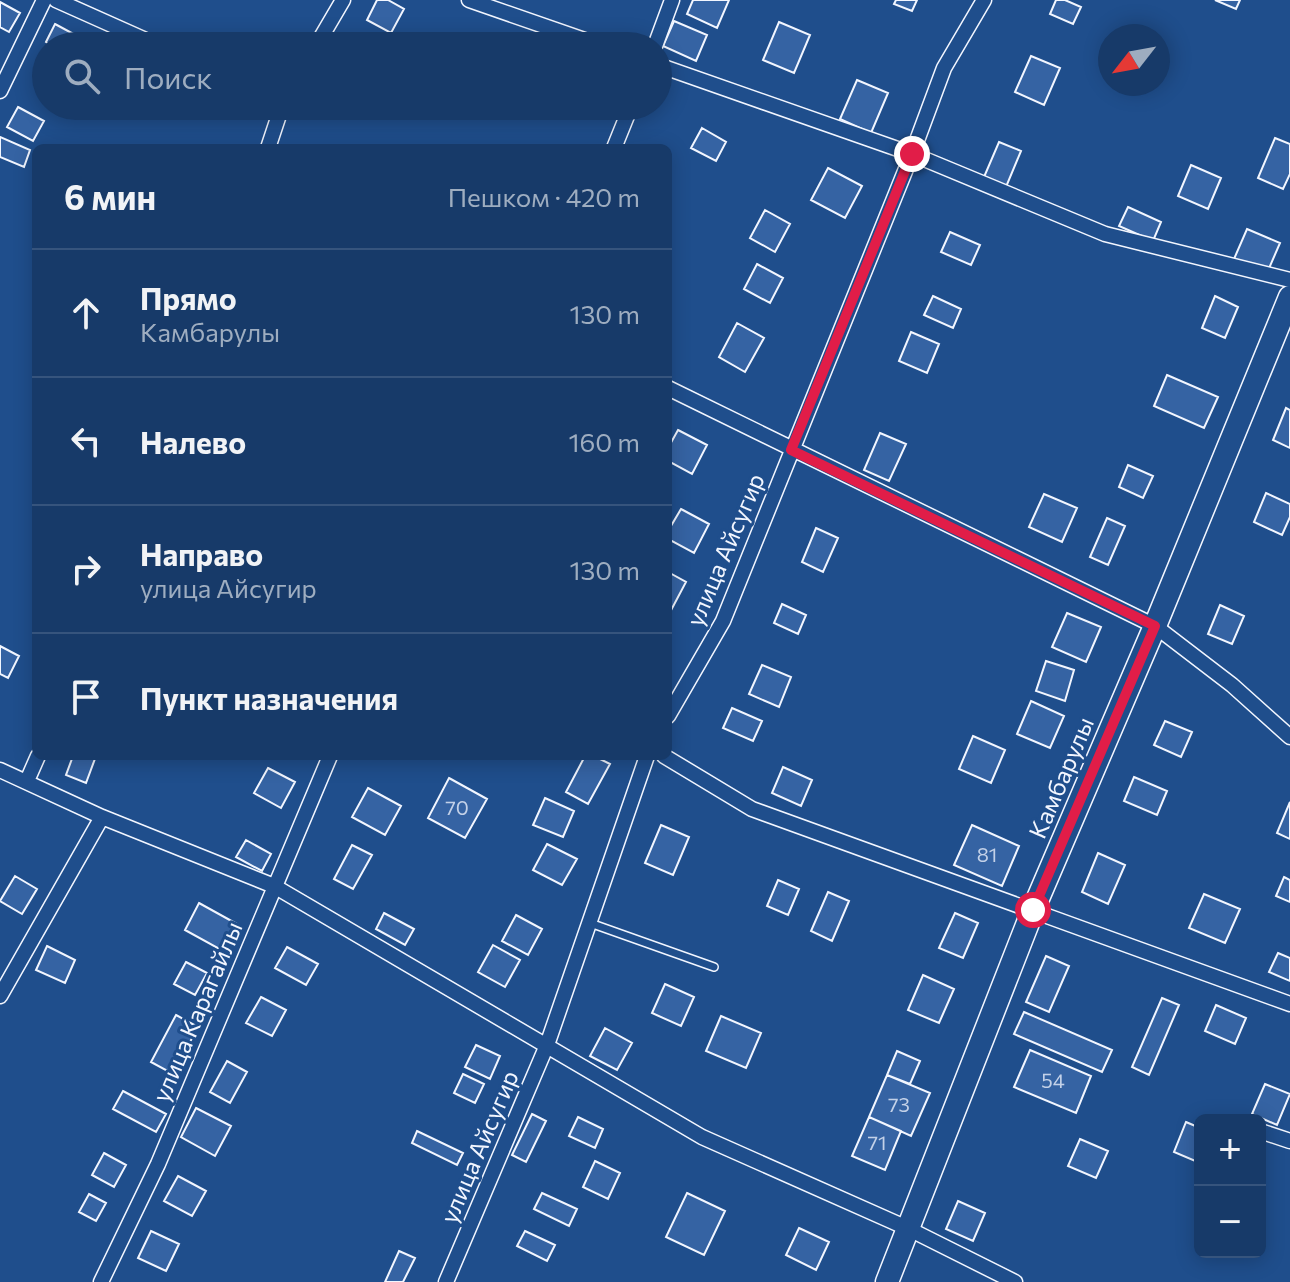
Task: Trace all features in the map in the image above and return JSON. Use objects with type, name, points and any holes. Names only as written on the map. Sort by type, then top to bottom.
[{"type":"street","points":[[0,91],[44,0]]},
{"type":"street","points":[[56,0],[77,4],[132,32]]},
{"type":"street","points":[[324,32],[343,0]]},
{"type":"street","points":[[469,0],[562,32]]},
{"type":"street","points":[[660,32],[672,0]]},
{"type":"street","name":"улица Айсугир","points":[[672,709],[723,621],[944,68],[984,0]]},
{"type":"street","points":[[672,70],[912,154],[1105,234],[1290,280]]},
{"type":"street","points":[[269,144],[277,120]]},
{"type":"street","points":[[616,144],[625,120]]},
{"type":"street","name":"Камбарулы","points":[[887,1282],[1033,910],[1155,626],[1290,297]]},
{"type":"street","points":[[672,390],[1155,626],[1232,685],[1290,737]]},
{"type":"street","points":[[27,781],[36,760]]},
{"type":"street","name":"улица Карагайлы","points":[[101,1282],[158,1164],[328,760]]},
{"type":"street","name":"улица Айсугир","points":[[446,1282],[547,1045],[646,760]]},
{"type":"street","points":[[671,760],[752,809],[1290,1004]]},
{"type":"street","points":[[0,770],[102,817],[274,886],[702,1137],[907,1228],[1015,1282]]},
{"type":"street","points":[[0,996],[102,817]]},
{"type":"street","points":[[1266,1133],[1290,1141]]},
{"type":"lane","points":[[590,923],[714,967]]},
{"type":"building","points":[[377,0],[388,0],[404,9],[392,32],[367,20]]},
{"type":"building","points":[[693,0],[729,0],[717,28],[687,14]]},
{"type":"building","points":[[896,0],[917,0],[912,11],[894,4]]},
{"type":"building","points":[[1056,0],[1065,0],[1081,7],[1073,24],[1050,14]]},
{"type":"building","points":[[1215,0],[1240,0],[1236,9]]},
{"type":"building","points":[[0,2],[20,13],[9,32],[0,27]]},
{"type":"building","points":[[674,21],[707,35],[696,61],[672,50],[672,32],[669,32]]},
{"type":"building","points":[[779,22],[810,35],[794,73],[763,60]]},
{"type":"building","points":[[55,24],[70,32],[51,32]]},
{"type":"building","points":[[1031,56],[1060,68],[1044,105],[1015,92]]},
{"type":"building","points":[[857,80],[888,93],[871,133],[840,119]]},
{"type":"building","points":[[18,107],[32,115],[32,120],[44,121],[33,141],[7,127]]},
{"type":"building","points":[[702,128],[726,142],[716,161],[691,148]]},
{"type":"building","points":[[0,137],[30,150],[24,167],[0,157]]},
{"type":"building","points":[[1275,138],[1290,144],[1290,174],[1283,189],[1258,178]]},
{"type":"building","points":[[999,142],[1021,151],[1006,187],[984,177]]},
{"type":"building","points":[[1191,165],[1221,178],[1208,209],[1178,196]]},
{"type":"building","points":[[828,168],[862,186],[845,218],[811,200]]},
{"type":"building","points":[[1128,207],[1161,222],[1153,241],[1119,226]]},
{"type":"building","points":[[765,210],[790,224],[775,252],[750,238]]},
{"type":"building","points":[[1247,229],[1280,243],[1267,273],[1234,259]]},
{"type":"building","points":[[950,232],[980,245],[971,265],[941,252]]},
{"type":"building","points":[[757,264],[783,278],[770,303],[744,289]]},
{"type":"building","points":[[933,296],[961,309],[953,328],[924,315]]},
{"type":"building","points":[[1215,296],[1238,307],[1225,338],[1202,328]]},
{"type":"building","points":[[737,323],[764,338],[745,372],[719,357]]},
{"type":"building","points":[[911,332],[939,344],[927,373],[899,361]]},
{"type":"building","points":[[1167,375],[1218,397],[1204,428],[1154,406]]},
{"type":"building","points":[[1286,408],[1290,410],[1290,448],[1273,440]]},
{"type":"building","points":[[678,430],[707,445],[692,474],[672,463],[672,441]]},
{"type":"building","points":[[880,433],[906,444],[889,481],[864,470]]},
{"type":"building","points":[[1128,465],[1153,476],[1143,498],[1119,487]]},
{"type":"building","points":[[1266,493],[1290,504],[1290,517],[1282,535],[1254,522]]},
{"type":"building","points":[[1044,494],[1077,508],[1062,542],[1029,527]]},
{"type":"building","points":[[681,509],[709,524],[694,553],[672,541],[672,524]]},
{"type":"building","points":[[1107,518],[1125,526],[1108,565],[1090,557]]},
{"type":"building","points":[[816,528],[838,538],[823,572],[802,562]]},
{"type":"building","points":[[672,574],[686,582],[672,608]]},
{"type":"building","points":[[782,604],[806,615],[798,634],[774,623]]},
{"type":"building","points":[[1220,605],[1244,616],[1232,644],[1208,634]]},
{"type":"building","points":[[1067,613],[1101,627],[1086,662],[1052,647]]},
{"type":"building","points":[[0,646],[19,656],[8,678],[0,674]]},
{"type":"building","points":[[1046,661],[1074,670],[1065,701],[1036,691]]},
{"type":"building","points":[[762,665],[791,677],[779,707],[749,694]]},
{"type":"building","points":[[1031,701],[1064,716],[1050,748],[1017,734]]},
{"type":"building","points":[[732,708],[762,721],[753,741],[723,728]]},
{"type":"building","points":[[1165,721],[1192,732],[1181,757],[1154,745]]},
{"type":"building","points":[[973,736],[1005,750],[991,783],[959,769]]},
{"type":"building","points":[[72,760],[95,760],[86,783],[66,775]]},
{"type":"building","points":[[583,760],[602,760],[610,764],[588,804],[566,792]]},
{"type":"building","points":[[783,767],[812,780],[801,806],[772,793]]},
{"type":"building","points":[[268,768],[295,782],[281,808],[254,793]]},
{"type":"building","points":[[1134,777],[1167,791],[1157,815],[1124,801]]},
{"type":"building","points":[[449,778],[487,799],[465,838],[428,818]]},
{"type":"building","points":[[368,788],[401,806],[385,835],[352,817]]},
{"type":"building","points":[[545,798],[574,811],[563,837],[533,825]]},
{"type":"building","points":[[1290,802],[1290,839],[1277,833]]},
{"type":"building","points":[[661,825],[689,837],[673,875],[645,863]]},
{"type":"building","points":[[972,825],[1019,846],[1002,886],[954,865]]},
{"type":"building","points":[[246,840],[271,854],[262,871],[236,857]]},
{"type":"building","points":[[547,844],[577,859],[562,885],[533,870]]},
{"type":"building","points":[[352,845],[372,855],[353,889],[334,879]]},
{"type":"building","points":[[1098,853],[1125,865],[1108,904],[1082,892]]},
{"type":"building","points":[[15,876],[37,889],[22,914],[0,901]]},
{"type":"building","points":[[1284,877],[1290,880],[1290,902],[1276,896]]},
{"type":"building","points":[[778,880],[799,889],[788,915],[767,906]]},
{"type":"building","points":[[828,892],[849,901],[832,941],[811,931]]},
{"type":"building","points":[[1204,894],[1240,909],[1225,943],[1189,928]]},
{"type":"building","points":[[199,903],[237,924],[223,951],[185,930]]},
{"type":"building","points":[[384,913],[414,929],[405,945],[376,929]]},
{"type":"building","points":[[955,913],[978,923],[963,958],[939,948]]},
{"type":"building","points":[[516,915],[542,929],[528,955],[502,941]]},
{"type":"building","points":[[493,945],[520,960],[505,987],[478,972]]},
{"type":"building","points":[[47,946],[75,960],[65,983],[36,970]]},
{"type":"building","points":[[287,947],[318,964],[306,985],[275,968]]},
{"type":"building","points":[[1278,953],[1290,958],[1290,981],[1269,972]]},
{"type":"building","points":[[1046,956],[1069,966],[1049,1012],[1026,1002]]},
{"type":"building","points":[[186,962],[207,973],[195,995],[174,984]]},
{"type":"building","points":[[923,975],[954,989],[939,1023],[908,1010]]},
{"type":"building","points":[[665,984],[694,997],[681,1026],[652,1013]]},
{"type":"building","points":[[261,997],[286,1010],[272,1036],[246,1023]]},
{"type":"building","points":[[1162,998],[1179,1005],[1149,1075],[1132,1067]]},
{"type":"building","points":[[1216,1005],[1246,1018],[1235,1044],[1205,1031]]},
{"type":"building","points":[[1024,1012],[1112,1050],[1102,1072],[1014,1034]]},
{"type":"building","points":[[176,1015],[198,1027],[173,1074],[151,1062]]},
{"type":"building","points":[[721,1016],[761,1033],[746,1068],[706,1051]]},
{"type":"building","points":[[605,1028],[632,1043],[617,1070],[590,1056]]},
{"type":"building","points":[[476,1045],[500,1056],[490,1079],[465,1067]]},
{"type":"building","points":[[1030,1050],[1091,1076],[1076,1113],[1014,1087]]},
{"type":"building","points":[[897,1051],[920,1061],[910,1084],[887,1075]]},
{"type":"building","points":[[227,1061],[247,1072],[230,1103],[210,1092]]},
{"type":"building","points":[[463,1074],[484,1084],[475,1103],[454,1093]]},
{"type":"building","points":[[887,1075],[930,1093],[911,1136],[869,1117]]},
{"type":"building","points":[[1265,1084],[1290,1094],[1277,1125],[1266,1120],[1266,1114],[1252,1114]]},
{"type":"building","points":[[123,1091],[166,1114],[156,1132],[113,1109]]},
{"type":"building","points":[[196,1108],[231,1126],[215,1156],[181,1137]]},
{"type":"building","points":[[532,1114],[546,1121],[526,1162],[512,1155]]},
{"type":"building","points":[[578,1117],[603,1129],[595,1148],[569,1136]]},
{"type":"building","points":[[869,1117],[901,1131],[885,1170],[852,1156]]},
{"type":"building","points":[[1186,1122],[1194,1125],[1194,1160],[1174,1152]]},
{"type":"building","points":[[417,1131],[463,1153],[457,1165],[412,1143]]},
{"type":"building","points":[[1080,1139],[1108,1151],[1096,1178],[1068,1166]]},
{"type":"building","points":[[104,1153],[126,1165],[114,1187],[92,1175]]},
{"type":"building","points":[[595,1161],[620,1173],[608,1199],[583,1187]]},
{"type":"building","points":[[178,1176],[206,1191],[192,1216],[164,1201]]},
{"type":"building","points":[[542,1193],[577,1209],[569,1226],[534,1209]]},
{"type":"building","points":[[687,1193],[725,1211],[704,1255],[666,1237]]},
{"type":"building","points":[[89,1194],[106,1203],[96,1221],[79,1212]]},
{"type":"building","points":[[958,1201],[985,1213],[973,1241],[946,1229]]},
{"type":"building","points":[[799,1228],[829,1242],[816,1270],[786,1255]]},
{"type":"building","points":[[151,1231],[179,1244],[166,1271],[138,1258]]},
{"type":"building","points":[[525,1231],[555,1245],[547,1261],[517,1246]]},
{"type":"building","points":[[399,1251],[415,1258],[403,1282],[385,1282]]},
{"type":"route","points":[[912,154],[791,450],[1155,626],[1033,910]]}]
